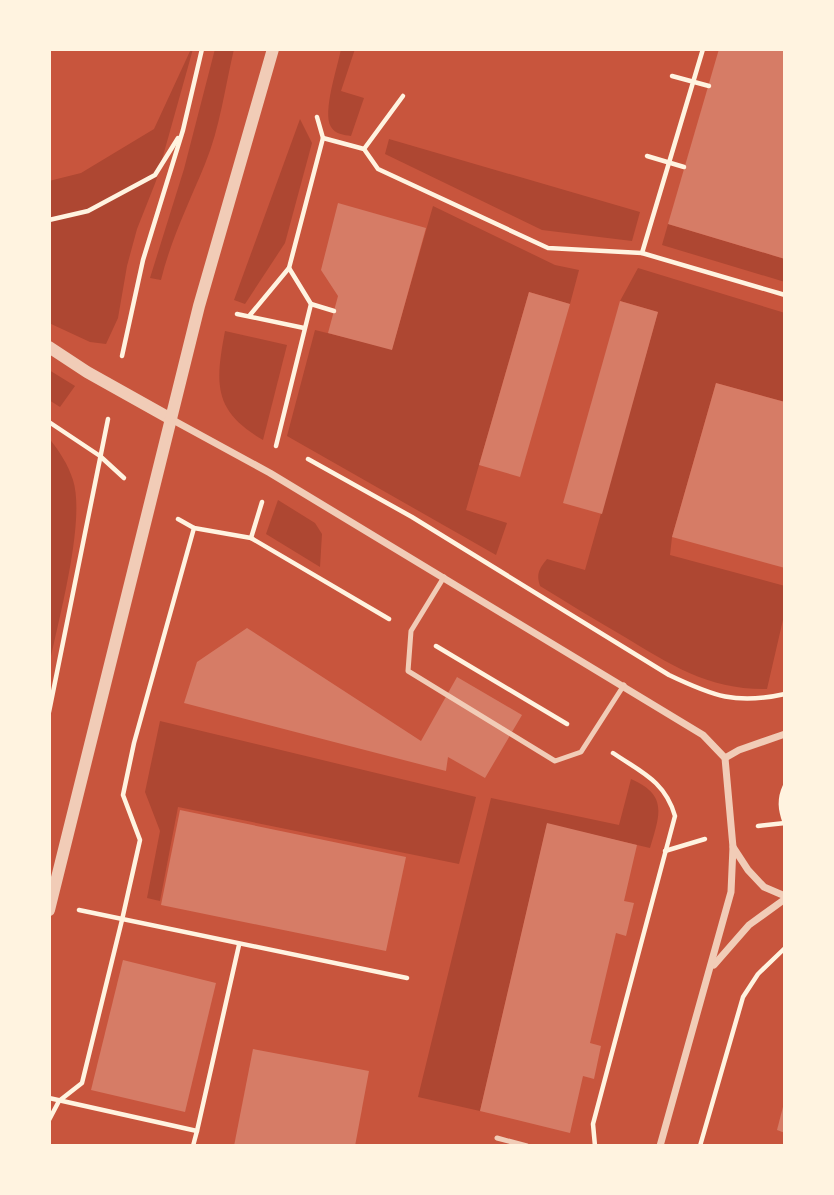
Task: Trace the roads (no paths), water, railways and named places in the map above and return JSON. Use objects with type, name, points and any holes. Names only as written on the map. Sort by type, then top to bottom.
[{"type":"street","points":[[50,907],[199,306],[273,49]]},
{"type":"street","points":[[49,347],[171,419],[270,473],[624,685],[703,735],[725,758],[733,847],[731,892],[660,1146]]},
{"type":"street","points":[[725,758],[739,750],[785,734]]},
{"type":"street","points":[[711,968],[749,925],[785,898],[764,887],[748,870],[733,847]]},
{"type":"lane","points":[[444,577],[411,631],[408,671],[555,761],[580,751],[624,685]]},
{"type":"lane","points":[[497,1138],[527,1146]]}]
